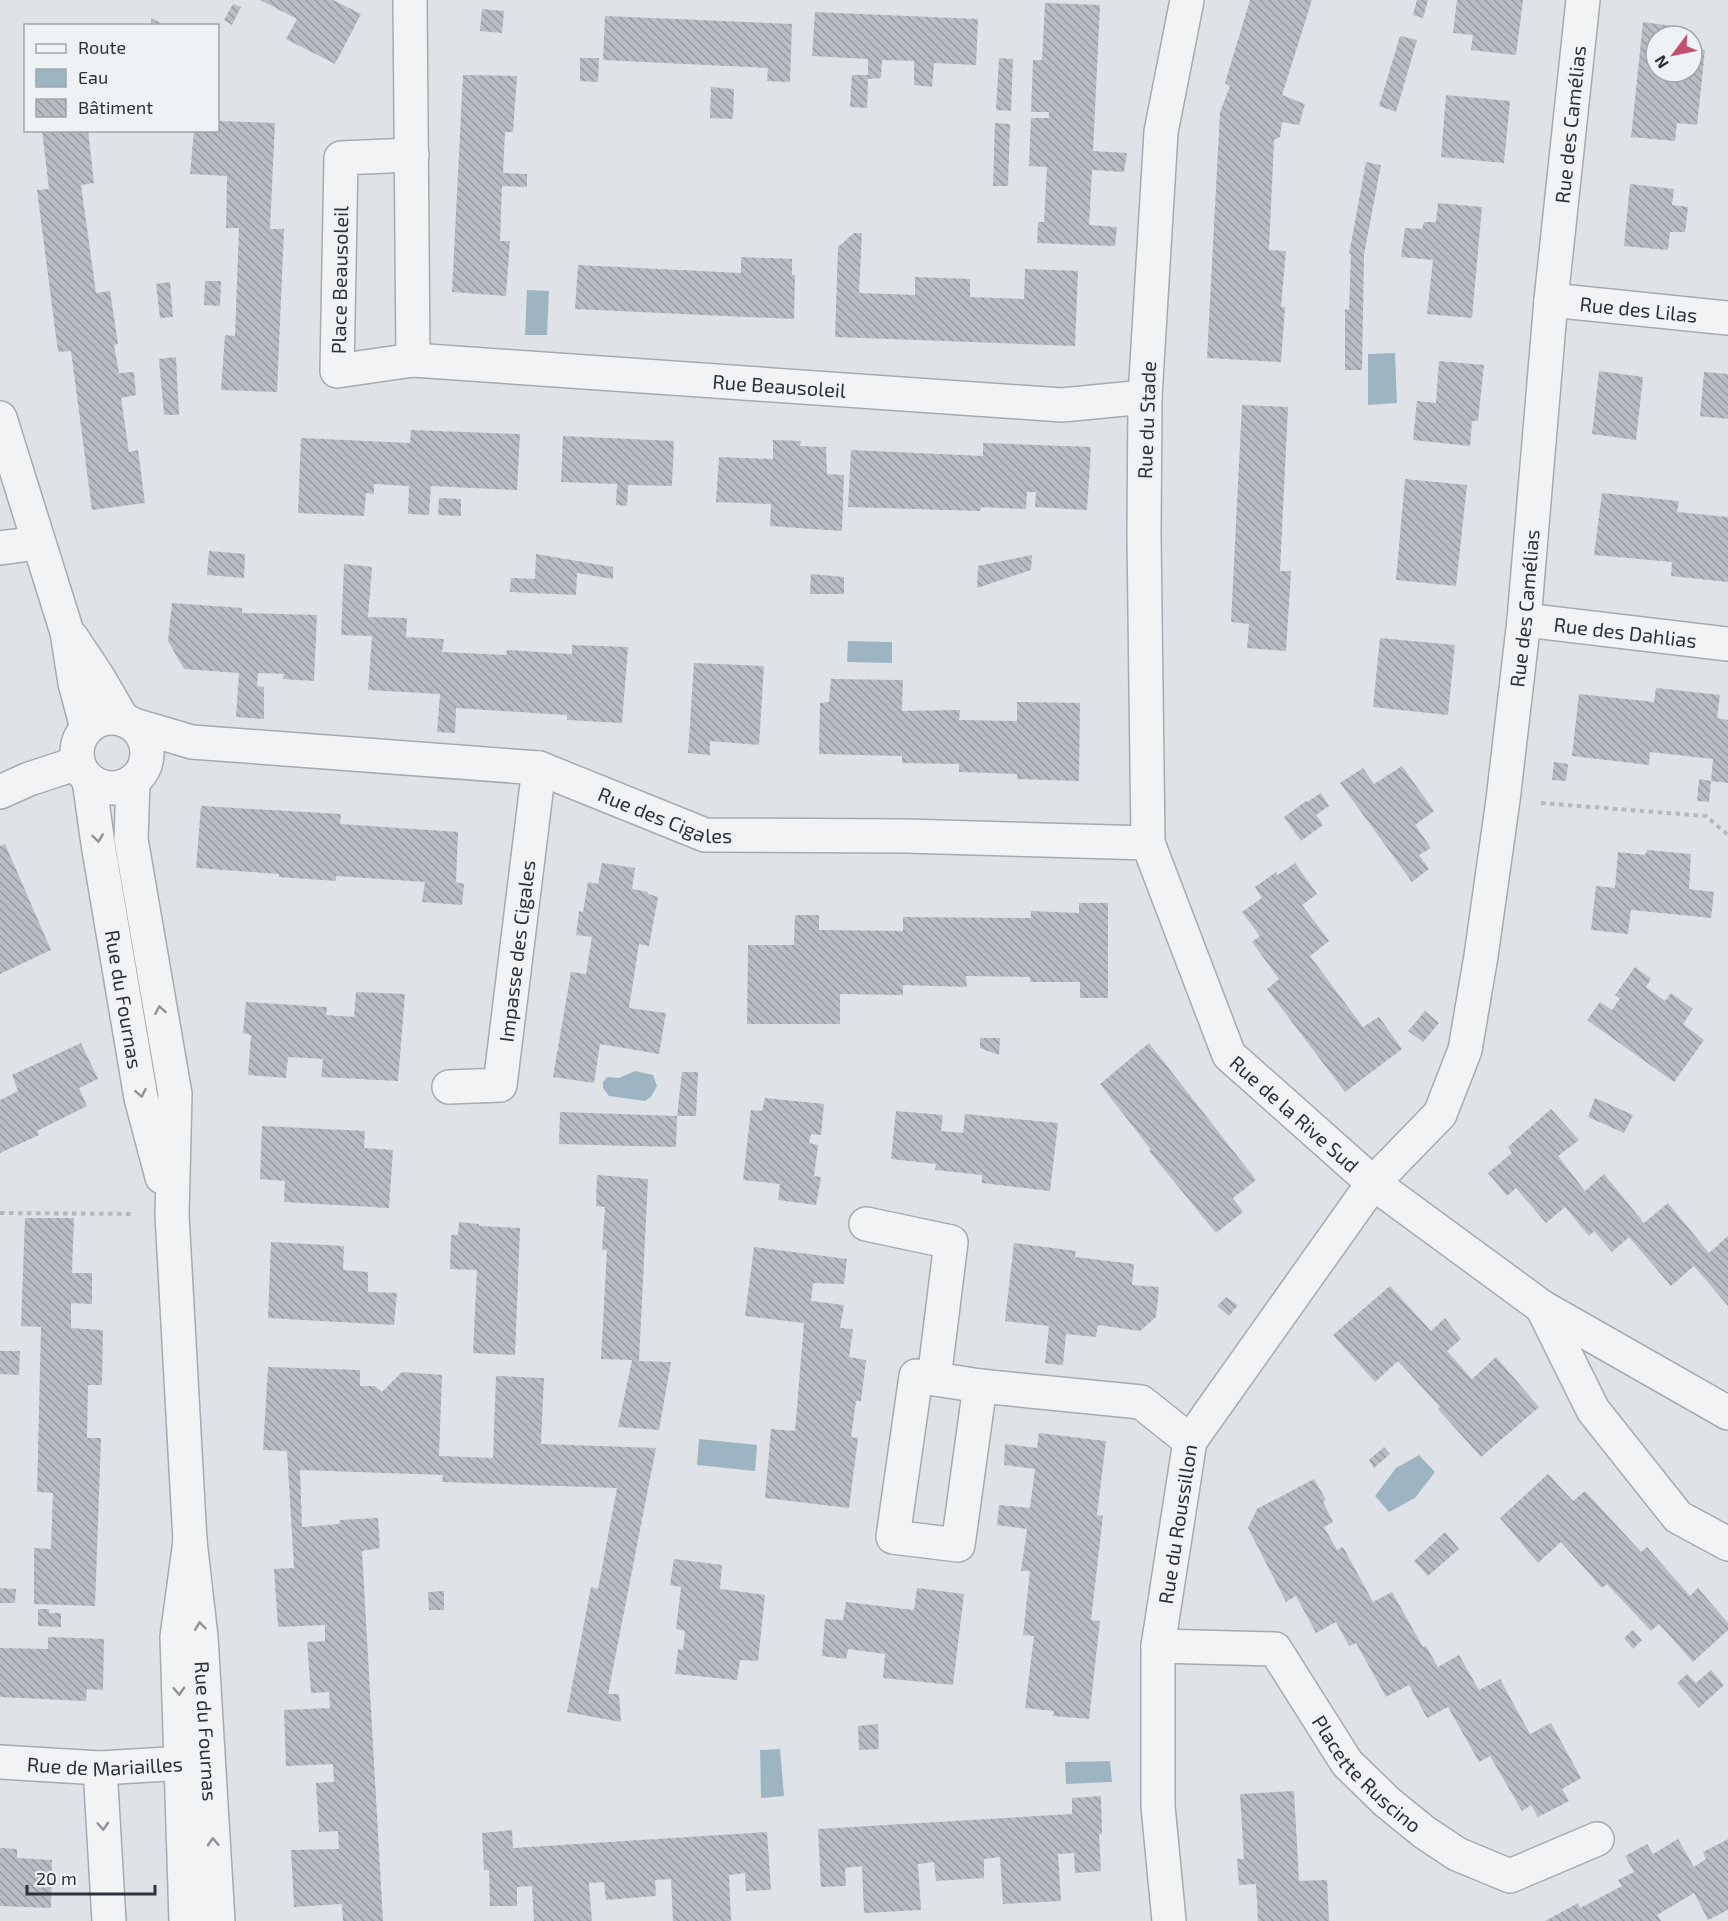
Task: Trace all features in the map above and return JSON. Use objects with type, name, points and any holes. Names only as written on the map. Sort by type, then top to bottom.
[{"type":"street","points":[[410,0],[413,360]]},
{"type":"street","name":"Rue du Stade","points":[[1148,843],[1144,534],[1146,397],[1161,132],[1187,0]]},
{"type":"street","name":"Rue des Camélias","points":[[1373,1183],[1440,1114],[1465,1050],[1503,800],[1524,620],[1551,300],[1583,0]]},
{"type":"street","name":"Place Beausoleil","points":[[412,155],[341,158],[337,370],[413,360]]},
{"type":"street","name":"Rue des Lilas","points":[[1551,300],[1728,318]]},
{"type":"street","name":"Rue Beausoleil","points":[[413,360],[1062,405],[1146,397]]},
{"type":"street","points":[[0,418],[67,632],[75,683],[87,728]]},
{"type":"street","points":[[0,548],[38,543]]},
{"type":"street","name":"Rue des Dahlias","points":[[1524,620],[1728,644]]},
{"type":"street","points":[[67,632],[129,722],[142,734],[147,745],[147,757],[138,776],[122,788],[99,787],[84,772],[78,744],[87,728],[104,718],[129,722]]},
{"type":"street","name":"Rue des Cigales","points":[[129,722],[192,742],[539,768],[705,835],[906,836],[1148,843]]},
{"type":"street","name":"Rue des Cigales","points":[[138,776],[166,754],[192,742]]},
{"type":"street","name":"Impasse des Cigales","points":[[449,1087],[500,1085],[539,768]]},
{"type":"street","points":[[0,792],[29,779],[84,772]]},
{"type":"street","name":"Rue du Fournas","points":[[84,772],[141,1098],[172,1215]]},
{"type":"street","name":"Rue du Fournas","points":[[138,776],[131,839],[175,1094],[172,1215],[189,1541],[177,1637],[218,1921]]},
{"type":"street","name":"Rue de la Rive Sud","points":[[1148,843],[1229,1055],[1373,1183],[1542,1307],[1728,1413]]},
{"type":"street","name":"Rue du Roussillon","points":[[1169,1921],[1158,1806],[1158,1646],[1191,1441],[1373,1183]]},
{"type":"street","points":[[867,1224],[951,1242],[934,1379]]},
{"type":"street","name":"Rue de la Rive Sud","points":[[1542,1307],[1593,1410],[1678,1517],[1728,1544]]},
{"type":"street","points":[[980,1386],[958,1545],[893,1537],[916,1376],[980,1386],[1141,1402],[1191,1441]]},
{"type":"street","name":"Placette Ruscino","points":[[1158,1646],[1275,1649],[1347,1763],[1387,1802],[1424,1832],[1457,1854],[1510,1876],[1597,1839]]},
{"type":"street","name":"Rue de Mariailles","points":[[0,1762],[100,1768],[195,1762]]},
{"type":"street","name":"Rue du Fournas","points":[[186,1921],[195,1762]]},
{"type":"street","points":[[100,1768],[109,1921]]},
{"type":"path","points":[[1503,800],[1706,816],[1728,835]]},
{"type":"path","points":[[0,1213],[172,1215]]},
{"type":"water","points":[[527,290],[549,291],[547,335],[525,335]]},
{"type":"water","points":[[1395,353],[1397,403],[1368,405],[1368,354]]},
{"type":"water","points":[[848,641],[892,642],[892,663],[847,662]]},
{"type":"water","points":[[635,1071],[653,1075],[657,1086],[651,1097],[645,1101],[609,1096],[603,1088],[603,1082],[607,1077],[619,1078]]},
{"type":"water","points":[[699,1439],[757,1445],[755,1471],[697,1465]]},
{"type":"water","points":[[1419,1455],[1435,1472],[1415,1498],[1389,1512],[1375,1496],[1396,1468]]},
{"type":"water","points":[[780,1749],[784,1796],[761,1798],[760,1750]]},
{"type":"water","points":[[1110,1761],[1112,1782],[1066,1784],[1065,1762]]},
{"type":"building","points":[[260,0],[333,0],[361,14],[335,64],[286,39],[297,19]]},
{"type":"building","points":[[1250,0],[1312,0],[1282,95],[1305,104],[1299,125],[1282,122],[1280,137],[1274,140],[1269,250],[1286,251],[1281,307],[1285,307],[1281,362],[1207,358],[1220,112],[1230,86],[1225,83]]},
{"type":"building","points":[[1417,0],[1428,0],[1423,18],[1413,15]]},
{"type":"building","points":[[1457,0],[1523,0],[1516,55],[1471,50],[1473,35],[1453,33]]},
{"type":"building","points":[[1045,3],[1100,5],[1093,151],[1127,153],[1124,172],[1092,170],[1089,225],[1117,227],[1115,246],[1037,243],[1038,222],[1044,222],[1047,167],[1029,166],[1031,118],[1049,118],[1049,112],[1031,112],[1033,60],[1042,60]]},
{"type":"building","points":[[233,4],[241,7],[232,25],[224,20]]},
{"type":"building","points":[[482,9],[504,11],[502,33],[480,31]]},
{"type":"building","points":[[815,12],[978,19],[976,65],[934,63],[932,87],[914,85],[914,61],[882,60],[881,78],[868,79],[867,108],[850,107],[852,75],[868,75],[868,59],[812,56]]},
{"type":"building","points":[[605,16],[792,24],[790,82],[767,81],[768,68],[603,60]]},
{"type":"building","points":[[151,18],[162,24],[151,24]]},
{"type":"building","points":[[1643,22],[1657,24],[1644,24],[1644,84],[1701,84],[1697,125],[1677,123],[1675,141],[1631,137]]},
{"type":"building","points":[[1400,36],[1417,40],[1396,112],[1379,106]]},
{"type":"building","points":[[580,58],[599,58],[598,82],[580,81]]},
{"type":"building","points":[[999,58],[1013,59],[1011,111],[996,110]]},
{"type":"building","points":[[463,75],[517,76],[513,132],[505,132],[503,173],[527,174],[527,187],[502,186],[500,241],[510,241],[506,296],[452,292]]},
{"type":"building","points":[[711,87],[734,89],[733,119],[710,118]]},
{"type":"building","points":[[1446,95],[1510,101],[1504,163],[1441,157]]},
{"type":"building","points":[[219,121],[275,123],[270,229],[284,229],[277,392],[221,390],[225,335],[235,336],[239,228],[226,228],[227,176],[190,174],[194,132],[219,132]]},
{"type":"building","points":[[995,123],[1010,124],[1008,186],[993,186]]},
{"type":"building","points":[[42,132],[88,132],[94,183],[81,185],[96,293],[110,291],[118,344],[114,345],[119,373],[134,372],[136,395],[121,398],[129,452],[138,450],[145,503],[92,510],[71,351],[58,352],[37,190],[49,189]]},
{"type":"building","points":[[1366,162],[1381,165],[1364,254],[1362,370],[1345,370],[1345,309],[1349,310],[1351,254],[1349,254]]},
{"type":"building","points":[[1630,184],[1674,189],[1672,205],[1688,207],[1685,232],[1670,232],[1668,250],[1624,246]]},
{"type":"building","points":[[1438,203],[1482,207],[1472,318],[1427,314],[1433,260],[1401,257],[1405,228],[1422,229],[1424,222],[1436,222]]},
{"type":"building","points":[[854,233],[862,233],[859,293],[915,295],[915,277],[970,279],[970,297],[1024,299],[1025,269],[1078,271],[1075,346],[835,337],[838,247]]},
{"type":"building","points":[[741,257],[792,259],[792,275],[795,275],[794,319],[575,309],[578,265],[741,273]]},
{"type":"building","points":[[205,281],[221,281],[220,306],[204,305]]},
{"type":"building","points":[[170,282],[173,317],[160,318],[156,284]]},
{"type":"building","points":[[176,357],[179,415],[164,415],[159,359]]},
{"type":"building","points":[[1439,361],[1484,365],[1478,421],[1472,421],[1470,446],[1413,440],[1417,401],[1436,403]]},
{"type":"building","points":[[1599,371],[1643,377],[1636,440],[1592,434]]},
{"type":"building","points":[[1704,372],[1728,374],[1728,419],[1700,416]]},
{"type":"building","points":[[1242,405],[1288,407],[1280,571],[1291,571],[1286,651],[1247,648],[1249,624],[1231,622]]},
{"type":"building","points":[[411,430],[520,434],[517,490],[431,486],[429,515],[408,514],[409,486],[374,484],[374,494],[366,493],[364,516],[298,513],[301,438],[410,443]]},
{"type":"building","points":[[563,436],[674,441],[672,486],[628,485],[627,506],[616,505],[617,484],[561,482]]},
{"type":"building","points":[[773,440],[801,441],[800,446],[826,447],[827,474],[844,475],[842,531],[770,526],[771,504],[716,502],[719,457],[773,459]]},
{"type":"building","points":[[983,443],[1091,447],[1087,510],[1035,507],[1036,492],[1027,492],[1026,509],[981,507],[980,511],[848,507],[851,450],[983,456]]},
{"type":"building","points":[[1405,479],[1467,485],[1456,586],[1396,580]]},
{"type":"building","points":[[1602,493],[1679,501],[1677,512],[1728,517],[1728,582],[1671,576],[1672,562],[1594,555]]},
{"type":"building","points":[[439,498],[461,499],[461,516],[438,515]]},
{"type":"building","points":[[209,551],[245,554],[244,578],[207,575]]},
{"type":"building","points":[[536,554],[613,567],[613,579],[577,573],[576,595],[510,592],[511,578],[535,579]]},
{"type":"building","points":[[1032,555],[1031,570],[977,588],[978,566]]},
{"type":"building","points":[[344,564],[372,567],[368,617],[407,618],[406,637],[444,639],[442,652],[506,655],[507,650],[572,654],[572,645],[628,647],[622,723],[567,720],[567,715],[456,708],[455,733],[437,732],[440,694],[368,690],[372,636],[341,635]]},
{"type":"building","points":[[811,574],[844,577],[844,594],[810,594]]},
{"type":"building","points":[[172,603],[242,608],[242,613],[317,615],[314,681],[283,679],[284,674],[258,673],[257,686],[264,687],[264,719],[236,717],[239,673],[184,669],[168,641]]},
{"type":"building","points":[[1380,638],[1455,645],[1448,715],[1373,707]]},
{"type":"building","points":[[694,663],[764,666],[759,745],[710,741],[710,755],[688,753]]},
{"type":"building","points":[[831,679],[903,680],[902,711],[960,710],[959,720],[1017,721],[1017,702],[1080,703],[1079,781],[1017,779],[1017,774],[959,772],[959,764],[902,763],[902,756],[819,754],[820,703],[829,702]]},
{"type":"building","points":[[1656,688],[1720,695],[1717,718],[1728,720],[1728,783],[1711,781],[1713,759],[1650,752],[1649,765],[1572,756],[1579,694],[1654,702]]},
{"type":"building","points":[[1554,762],[1568,764],[1566,781],[1552,780]]},
{"type":"building","points":[[1402,766],[1434,811],[1415,825],[1431,848],[1419,855],[1429,869],[1412,882],[1340,783],[1363,768],[1374,784]]},
{"type":"building","points":[[1699,779],[1711,781],[1709,802],[1697,801]]},
{"type":"building","points":[[1321,793],[1329,806],[1316,815],[1323,825],[1301,841],[1284,817]]},
{"type":"building","points":[[201,806],[341,814],[340,824],[458,832],[456,882],[464,884],[462,905],[422,902],[425,882],[336,876],[336,881],[196,868]]},
{"type":"building","points":[[5,844],[51,950],[0,974],[0,846]]},
{"type":"building","points":[[1647,850],[1691,854],[1689,889],[1714,892],[1711,918],[1631,910],[1628,934],[1591,930],[1596,886],[1615,888],[1618,852],[1645,855]]},
{"type":"building","points":[[602,863],[635,868],[632,889],[648,892],[658,897],[649,946],[639,944],[629,1008],[666,1013],[659,1054],[600,1044],[594,1083],[553,1077],[571,972],[586,974],[592,937],[576,935],[579,911],[583,912],[588,882],[598,884]]},
{"type":"building","points":[[1295,863],[1317,894],[1302,905],[1329,941],[1310,956],[1363,1027],[1379,1017],[1402,1049],[1345,1092],[1267,989],[1279,979],[1252,942],[1260,936],[1242,912],[1262,898],[1255,887],[1276,872],[1278,875]]},
{"type":"building","points":[[1079,903],[1108,903],[1108,998],[1080,998],[1080,982],[1030,982],[1030,977],[966,976],[967,987],[903,985],[903,995],[840,994],[840,1024],[747,1024],[748,945],[794,945],[795,915],[819,915],[819,930],[903,931],[903,917],[1031,918],[1031,911],[1079,913]]},
{"type":"building","points":[[1635,967],[1651,979],[1646,987],[1665,1001],[1671,993],[1693,1009],[1683,1024],[1704,1040],[1674,1082],[1587,1020],[1600,1002],[1612,1010],[1620,998],[1615,995]]},
{"type":"building","points":[[356,992],[405,994],[398,1081],[321,1077],[323,1059],[288,1057],[286,1078],[248,1075],[251,1035],[243,1033],[246,1002],[327,1007],[326,1015],[354,1017]]},
{"type":"building","points":[[1425,1011],[1439,1023],[1423,1042],[1408,1031]]},
{"type":"building","points":[[980,1038],[1000,1038],[999,1055],[980,1048]]},
{"type":"building","points":[[81,1043],[98,1079],[79,1088],[87,1106],[37,1131],[39,1135],[0,1153],[0,1100],[18,1091],[12,1075]]},
{"type":"building","points":[[1149,1043],[1256,1180],[1233,1198],[1243,1212],[1216,1233],[1149,1151],[1151,1150],[1100,1084]]},
{"type":"building","points":[[682,1072],[698,1072],[696,1116],[677,1116]]},
{"type":"building","points":[[765,1098],[824,1104],[821,1135],[811,1134],[809,1143],[818,1145],[814,1176],[821,1177],[816,1205],[778,1200],[780,1184],[743,1180],[751,1110],[762,1111]]},
{"type":"building","points":[[1595,1098],[1633,1115],[1624,1133],[1588,1117]]},
{"type":"building","points":[[1551,1109],[1579,1140],[1558,1156],[1585,1191],[1604,1174],[1644,1223],[1668,1203],[1709,1253],[1728,1236],[1728,1306],[1694,1266],[1671,1286],[1629,1237],[1612,1252],[1594,1231],[1589,1236],[1565,1207],[1546,1223],[1516,1188],[1507,1196],[1488,1173],[1512,1153],[1508,1147]]},
{"type":"building","points":[[896,1111],[943,1115],[941,1131],[963,1133],[965,1114],[1058,1123],[1050,1191],[982,1183],[982,1175],[935,1170],[936,1164],[891,1159]]},
{"type":"building","points":[[560,1112],[677,1116],[676,1147],[559,1144]]},
{"type":"building","points":[[262,1126],[365,1131],[364,1148],[393,1150],[389,1208],[284,1202],[285,1181],[260,1179]]},
{"type":"building","points":[[597,1175],[648,1179],[639,1361],[671,1362],[659,1430],[618,1427],[632,1360],[601,1359],[607,1250],[602,1250],[605,1207],[596,1206]]},
{"type":"building","points":[[25,1218],[74,1218],[72,1273],[92,1273],[92,1304],[71,1303],[71,1328],[103,1330],[102,1385],[88,1385],[87,1438],[101,1438],[95,1606],[34,1604],[34,1548],[51,1549],[53,1493],[37,1492],[41,1327],[21,1326]]},
{"type":"building","points":[[459,1222],[479,1224],[479,1226],[520,1228],[515,1355],[473,1353],[477,1270],[450,1269],[451,1235],[458,1235]]},
{"type":"building","points":[[271,1242],[344,1246],[343,1270],[368,1272],[368,1292],[397,1293],[394,1325],[268,1318]]},
{"type":"building","points":[[1014,1243],[1076,1251],[1075,1257],[1134,1264],[1132,1285],[1159,1287],[1156,1317],[1140,1331],[1098,1325],[1096,1337],[1066,1334],[1063,1365],[1045,1363],[1049,1326],[1005,1321]]},
{"type":"building","points":[[754,1247],[847,1259],[844,1284],[813,1283],[811,1301],[844,1305],[840,1328],[853,1329],[849,1357],[866,1360],[861,1401],[856,1401],[851,1437],[858,1438],[849,1508],[765,1498],[771,1429],[795,1431],[804,1323],[745,1316]]},
{"type":"building","points":[[1390,1286],[1431,1331],[1445,1318],[1461,1339],[1447,1351],[1472,1379],[1496,1357],[1539,1407],[1481,1457],[1398,1361],[1375,1382],[1333,1335]]},
{"type":"building","points":[[1226,1297],[1238,1305],[1229,1316],[1217,1306]]},
{"type":"building","points":[[0,1351],[20,1351],[19,1375],[0,1374]]},
{"type":"building","points":[[268,1367],[360,1370],[360,1386],[375,1386],[382,1392],[402,1372],[442,1375],[439,1456],[493,1458],[496,1376],[544,1378],[541,1444],[656,1448],[608,1694],[619,1694],[621,1722],[567,1712],[591,1587],[598,1589],[617,1488],[442,1482],[443,1475],[300,1470],[302,1527],[339,1524],[340,1520],[378,1518],[380,1548],[362,1551],[383,1921],[343,1921],[342,1904],[294,1907],[291,1850],[339,1849],[338,1831],[319,1832],[316,1783],[334,1782],[333,1764],[286,1766],[284,1710],[330,1708],[329,1692],[311,1693],[307,1642],[325,1641],[325,1625],[278,1627],[274,1569],[294,1568],[287,1451],[263,1450]]},
{"type":"building","points":[[1039,1433],[1106,1441],[1097,1515],[1103,1516],[1091,1620],[1100,1621],[1089,1719],[1053,1716],[1054,1711],[1025,1708],[1034,1636],[1023,1635],[1030,1571],[1021,1571],[1027,1529],[997,1525],[999,1505],[1030,1508],[1035,1469],[1004,1465],[1005,1444],[1037,1448]]},
{"type":"building","points":[[1384,1447],[1390,1454],[1374,1468],[1369,1460]]},
{"type":"building","points":[[1548,1474],[1573,1501],[1585,1491],[1641,1552],[1647,1547],[1690,1596],[1698,1588],[1728,1623],[1728,1630],[1693,1662],[1659,1624],[1651,1631],[1607,1584],[1602,1588],[1561,1542],[1538,1563],[1500,1518]]},
{"type":"building","points":[[1314,1479],[1326,1500],[1323,1502],[1333,1522],[1324,1527],[1337,1550],[1343,1547],[1373,1602],[1392,1592],[1423,1647],[1426,1646],[1438,1667],[1459,1655],[1479,1690],[1500,1679],[1530,1734],[1551,1723],[1581,1778],[1562,1789],[1569,1801],[1538,1817],[1531,1805],[1522,1811],[1490,1756],[1479,1762],[1448,1707],[1427,1718],[1409,1685],[1386,1697],[1356,1643],[1349,1646],[1336,1622],[1316,1633],[1296,1596],[1286,1602],[1248,1528],[1257,1509]]},
{"type":"building","points":[[1445,1532],[1459,1549],[1428,1576],[1414,1561]]},
{"type":"building","points":[[674,1559],[722,1565],[720,1589],[765,1595],[758,1661],[740,1660],[737,1680],[675,1674],[678,1649],[683,1650],[685,1631],[676,1629],[681,1587],[670,1585]]},
{"type":"building","points":[[0,1588],[16,1589],[15,1603],[0,1603]]},
{"type":"building","points":[[917,1588],[964,1594],[953,1685],[883,1678],[885,1654],[848,1649],[846,1659],[822,1656],[825,1619],[843,1620],[846,1602],[914,1610]]},
{"type":"building","points":[[444,1591],[444,1610],[429,1610],[428,1592]]},
{"type":"building","points":[[38,1609],[49,1609],[49,1613],[61,1613],[61,1627],[38,1626]]},
{"type":"building","points":[[1633,1630],[1642,1640],[1633,1649],[1624,1638]]},
{"type":"building","points":[[48,1637],[104,1639],[103,1690],[87,1689],[86,1701],[0,1697],[0,1648],[48,1649]]},
{"type":"building","points":[[1711,1670],[1724,1685],[1699,1708],[1677,1683],[1687,1674],[1696,1683]]},
{"type":"building","points":[[878,1724],[879,1749],[859,1750],[858,1726]]},
{"type":"building","points":[[1294,1791],[1299,1881],[1327,1880],[1329,1921],[1258,1921],[1256,1884],[1239,1885],[1237,1859],[1244,1859],[1240,1794]]},
{"type":"building","points":[[1101,1796],[1102,1835],[1099,1834],[1101,1871],[1075,1873],[1074,1853],[1058,1854],[1061,1901],[1003,1904],[1000,1857],[984,1859],[984,1878],[936,1881],[934,1862],[918,1864],[921,1910],[864,1913],[862,1866],[845,1868],[846,1886],[821,1887],[818,1829],[1072,1814],[1072,1798]]},
{"type":"building","points":[[512,1830],[513,1848],[767,1832],[771,1890],[746,1891],[745,1873],[729,1875],[731,1921],[673,1921],[671,1879],[655,1880],[656,1896],[606,1900],[604,1882],[589,1883],[592,1921],[534,1921],[532,1886],[517,1887],[517,1906],[490,1906],[489,1870],[484,1870],[482,1833]]},
{"type":"building","points":[[1678,1839],[1694,1867],[1706,1859],[1703,1852],[1728,1839],[1728,1910],[1708,1920],[1694,1893],[1657,1915],[1661,1921],[1545,1921],[1578,1903],[1580,1908],[1622,1886],[1618,1880],[1634,1872],[1625,1856],[1647,1844],[1653,1854]]},
{"type":"building","points":[[0,1848],[17,1849],[17,1858],[52,1860],[51,1908],[0,1906]]}]
